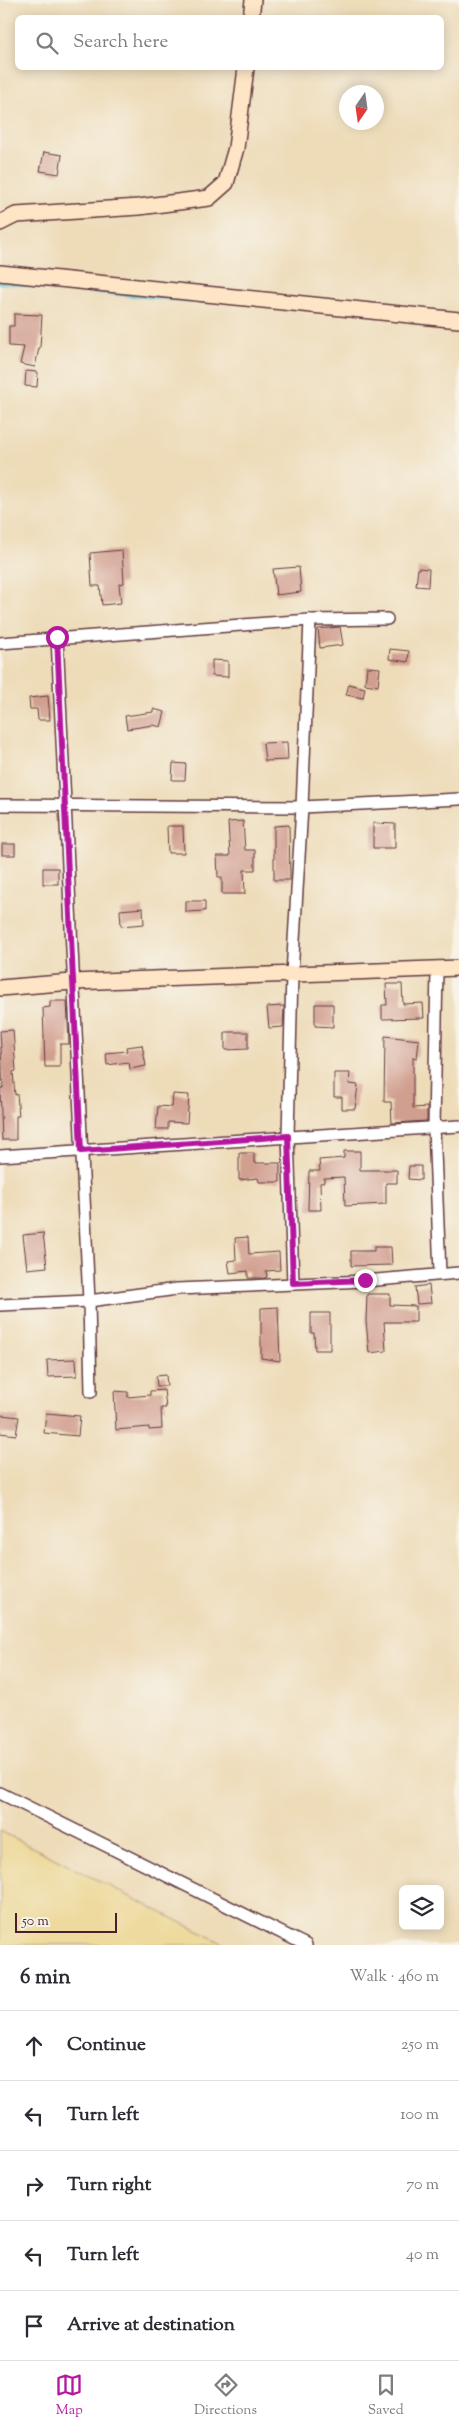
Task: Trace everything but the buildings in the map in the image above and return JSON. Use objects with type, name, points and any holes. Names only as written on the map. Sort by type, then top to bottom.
[{"type":"street","points":[[251,15],[253,0]]},
{"type":"street","points":[[0,223],[16,215],[139,207],[209,198],[226,183],[236,148],[246,70]]},
{"type":"street","points":[[0,273],[459,320]]},
{"type":"street","points":[[0,643],[57,637],[310,620],[387,619]]},
{"type":"street","points":[[293,1283],[288,1136],[292,974],[302,807],[310,620]]},
{"type":"street","points":[[57,637],[92,1392]]},
{"type":"street","points":[[0,805],[302,807],[459,799]]},
{"type":"street","points":[[0,988],[72,982],[459,968]]},
{"type":"street","points":[[437,969],[434,1127],[440,1273]]},
{"type":"street","points":[[0,1156],[459,1126]]},
{"type":"street","points":[[0,1306],[89,1300],[177,1289],[365,1280],[459,1273]]},
{"type":"street","points":[[0,1793],[306,1945]]},
{"type":"sand","points":[[0,1831],[226,1945],[0,1945]]},
{"type":"waterway","points":[[0,282],[208,302]]},
{"type":"route","points":[[57,637],[81,1151],[288,1136],[293,1283],[365,1280]]}]
